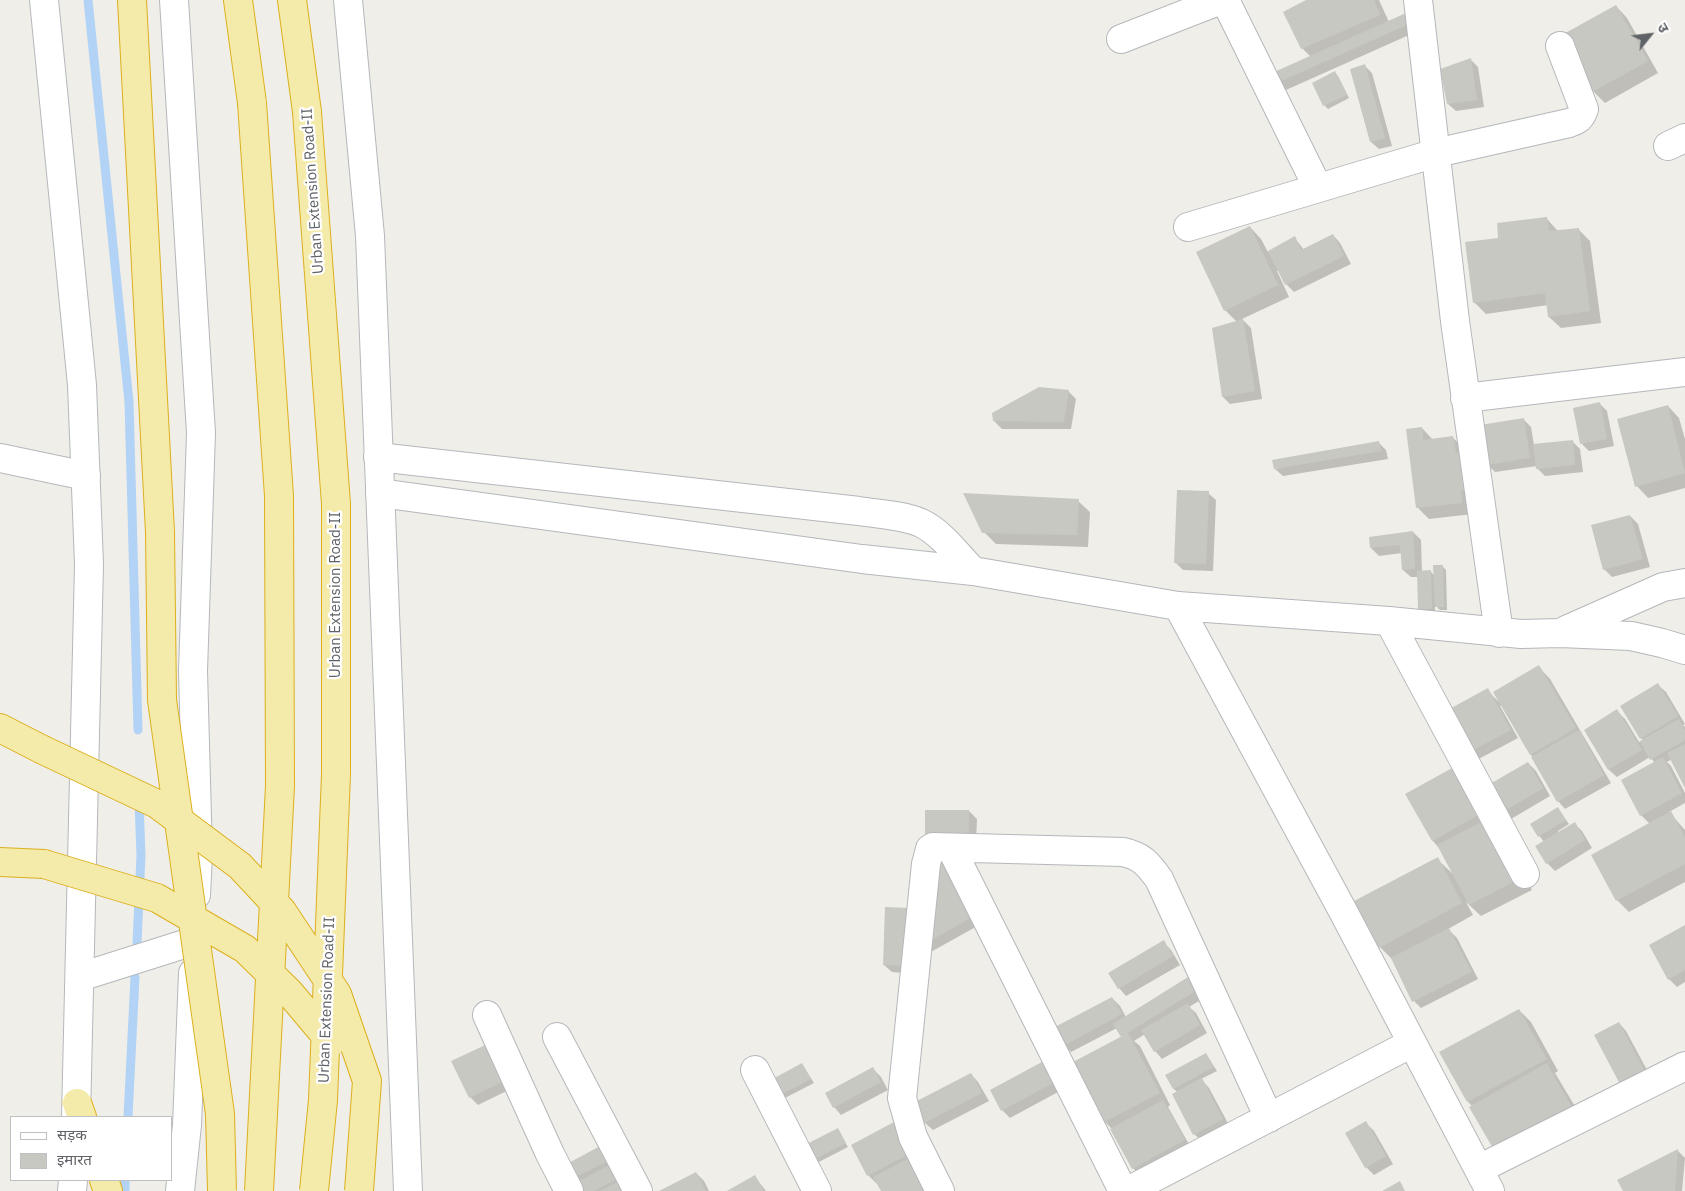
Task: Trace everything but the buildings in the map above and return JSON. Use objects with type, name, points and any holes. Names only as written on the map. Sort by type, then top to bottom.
[{"type":"highway","points":[[132,0],[159,522],[162,700],[220,1114],[222,1191]]},
{"type":"highway","points":[[238,0],[252,103],[279,496],[280,786],[260,1191]]},
{"type":"highway","name":"Urban Extension Road-II","points":[[292,0],[307,112],[336,504],[336,774],[323,1100],[314,1191]]},
{"type":"highway","points":[[0,728],[157,804],[240,866],[282,911],[337,994],[367,1081],[359,1191]]},
{"type":"highway","points":[[0,862],[44,864],[157,898],[245,949],[289,992],[367,1081]]},
{"type":"street","points":[[44,0],[82,385],[89,564],[79,1112]]},
{"type":"street","points":[[174,0],[201,433],[193,671],[198,855],[187,1125],[180,1191]]},
{"type":"street","points":[[348,0],[370,236],[408,1191]]},
{"type":"street","points":[[1121,40],[1223,0],[1318,188]]},
{"type":"street","points":[[1418,0],[1455,321],[1499,633]]},
{"type":"street","points":[[1188,227],[1436,153],[1569,123],[1582,117],[1584,109],[1560,46]]},
{"type":"street","points":[[1465,398],[1685,372]]},
{"type":"street","points":[[378,457],[859,511],[907,519],[921,523],[937,534],[973,571]]},
{"type":"street","points":[[0,458],[86,476]]},
{"type":"street","points":[[380,493],[862,559],[973,571],[1178,606],[1388,621],[1499,633],[1631,636],[1685,650]]},
{"type":"street","points":[[1560,633],[1662,587],[1685,583]]},
{"type":"street","points":[[1178,606],[1484,1180],[1685,1066]]},
{"type":"street","points":[[1388,621],[1526,874]]},
{"type":"street","points":[[940,1191],[913,1137],[902,1098],[926,864],[930,849],[933,847],[1123,852],[1135,855],[1148,864],[1159,879],[1269,1118]]},
{"type":"street","points":[[951,848],[1123,1191]]},
{"type":"street","points":[[80,977],[194,941]]},
{"type":"street","points":[[487,1015],[550,1154],[569,1191]]},
{"type":"street","points":[[557,1037],[638,1191]]},
{"type":"street","points":[[1128,1191],[1412,1043]]},
{"type":"street","points":[[755,1070],[817,1191]]},
{"type":"waterway","points":[[88,0],[129,402],[138,730]]},
{"type":"waterway","points":[[137,943],[141,856],[139,800]]},
{"type":"waterway","points":[[128,1116],[135,977]]},
{"type":"waterway","points":[[125,1181],[125,1191]]}]
